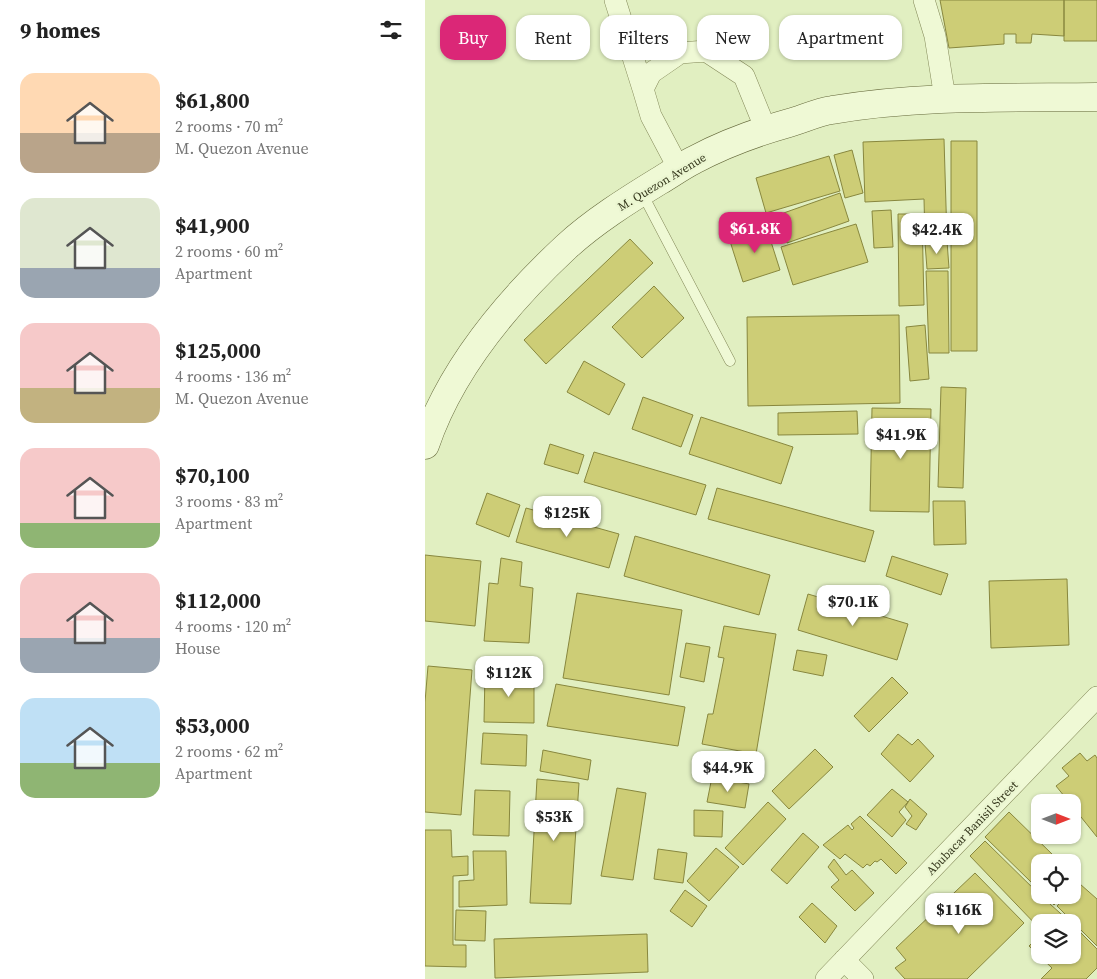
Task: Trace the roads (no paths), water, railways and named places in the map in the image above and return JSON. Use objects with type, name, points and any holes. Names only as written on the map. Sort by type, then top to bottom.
[{"type":"street","points":[[615,0],[651,116],[679,169]]},
{"type":"street","points":[[924,0],[935,36],[945,98]]},
{"type":"street","points":[[643,89],[651,73],[679,53],[706,51],[744,76],[766,130]]},
{"type":"street","name":"M. Quezon Avenue","points":[[426,437],[467,360],[509,306],[567,246],[641,192],[719,148],[766,130],[830,110],[945,98],[1097,97]]},
{"type":"street","name":"Abubacar Banisil Street","points":[[825,979],[1097,697]]},
{"type":"street","points":[[844,960],[863,979]]},
{"type":"lane","points":[[641,192],[730,361]]}]
